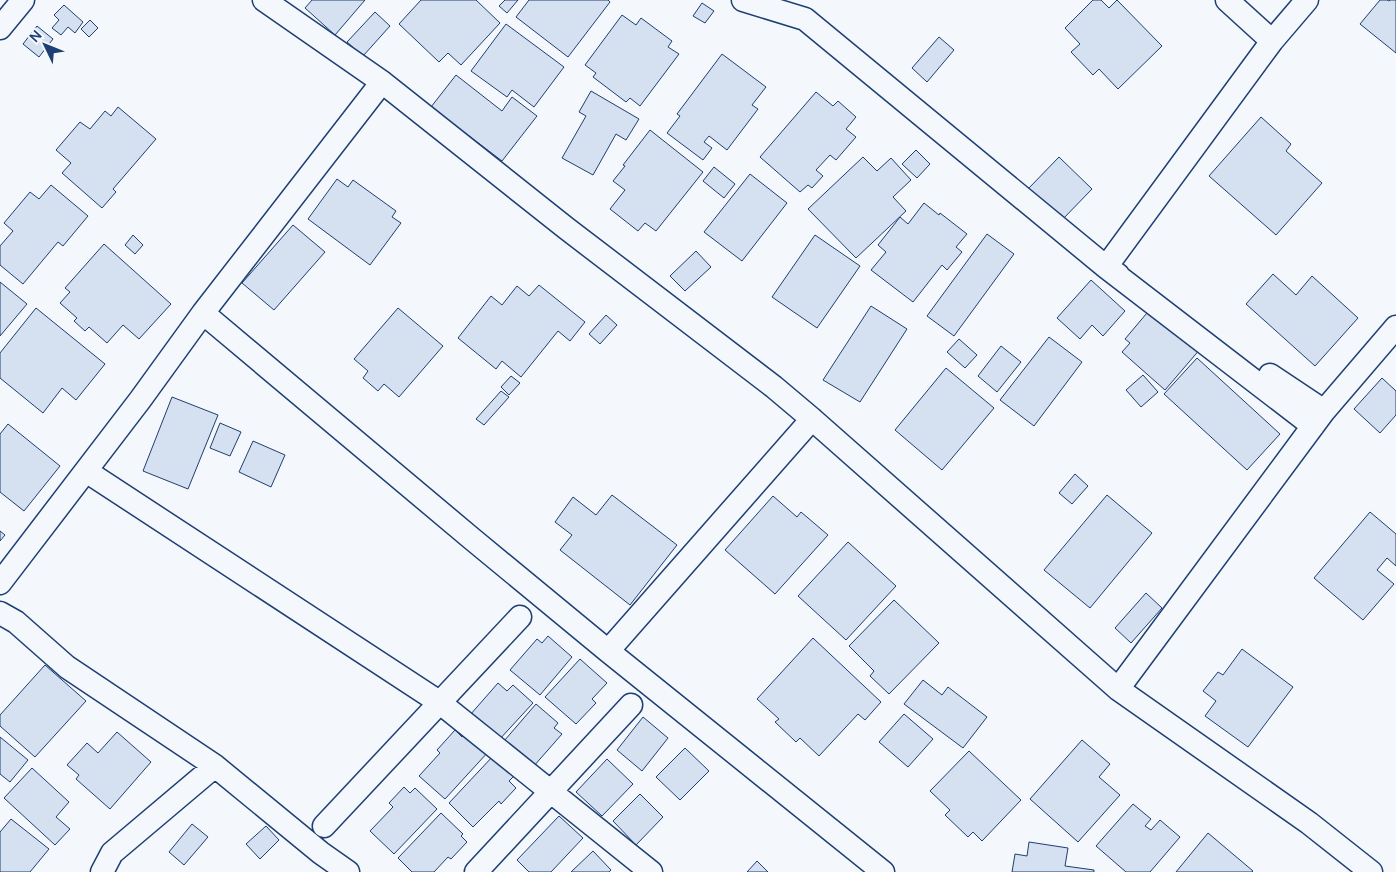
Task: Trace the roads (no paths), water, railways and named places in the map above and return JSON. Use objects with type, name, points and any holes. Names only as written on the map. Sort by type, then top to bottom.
[{"type":"street","points":[[1,23],[23,0]]},
{"type":"street","points":[[264,0],[382,82],[566,228],[774,387],[812,418],[1118,689],[1310,823],[1371,872]]},
{"type":"street","points":[[744,0],[805,19],[1106,267],[1319,418]]},
{"type":"street","points":[[1227,0],[1272,41]]},
{"type":"street","points":[[1106,267],[1272,41],[1307,0]]},
{"type":"street","points":[[0,583],[140,400],[203,313],[382,82]]},
{"type":"street","points":[[203,313],[608,651],[882,872]]},
{"type":"street","points":[[1118,689],[1319,418],[1396,327]]},
{"type":"street","points":[[608,651],[812,418]]},
{"type":"street","points":[[86,471],[439,702],[651,872]]},
{"type":"street","points":[[0,613],[16,622],[67,667],[215,766],[321,853],[348,872]]},
{"type":"street","points":[[324,826],[520,617]]},
{"type":"street","points":[[476,872],[631,705]]},
{"type":"street","points":[[102,872],[112,853],[215,766]]}]
